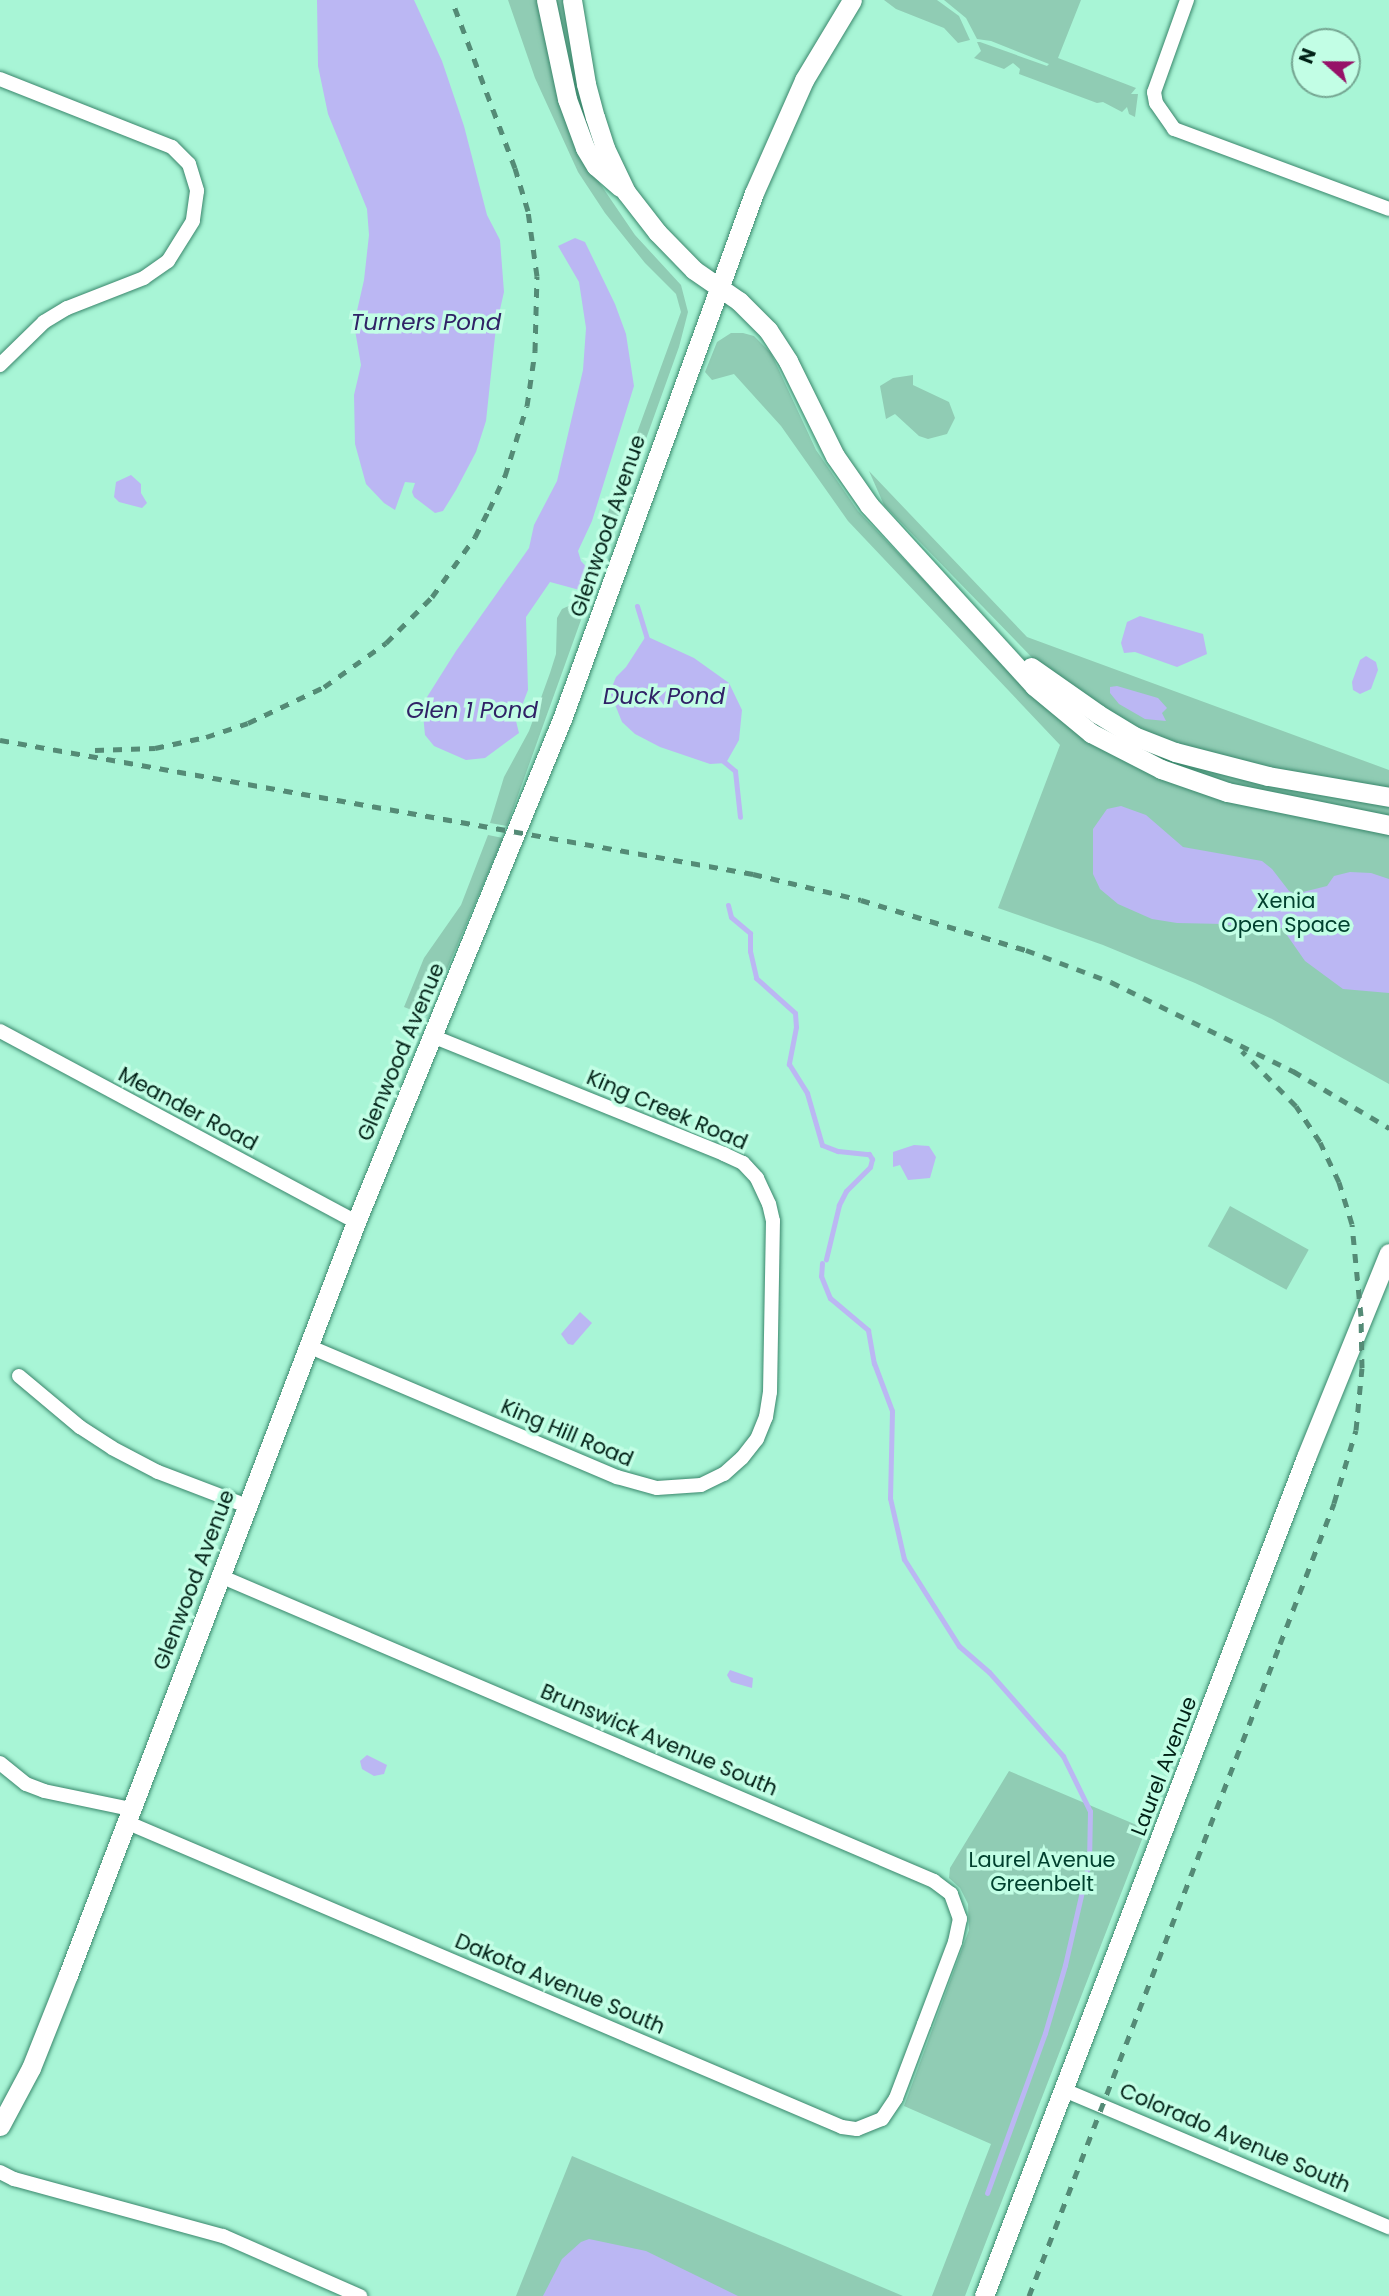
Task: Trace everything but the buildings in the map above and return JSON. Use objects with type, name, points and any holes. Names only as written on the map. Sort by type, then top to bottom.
[{"type":"street","points":[[545,0],[567,99],[585,148],[596,166],[626,192],[672,248],[694,270],[739,301],[773,336],[851,481],[885,524],[1034,686],[1067,715],[1129,754],[1161,769],[1227,792],[1389,825]]},
{"type":"street","points":[[572,0],[577,39],[595,117],[605,148],[626,192]]},
{"type":"street","name":"Glenwood Avenue","points":[[0,2126],[31,2068],[356,1222],[598,625],[718,286],[794,100],[852,0]]},
{"type":"street","points":[[1187,0],[1160,68],[1154,92],[1156,103],[1165,119],[1186,135],[1389,209]]},
{"type":"street","points":[[0,79],[172,147],[189,164],[197,191],[193,221],[168,261],[144,278],[67,308],[44,322],[0,365]]},
{"type":"street","points":[[961,606],[1045,679],[1134,736],[1216,765],[1389,797]]},
{"type":"street","name":"Meander Road","points":[[1,1034],[356,1222]]},
{"type":"street","name":"King Creek Road","points":[[432,1036],[724,1154],[743,1163],[750,1170],[764,1189],[773,1221],[770,1392]]},
{"type":"street","name":"Laurel Avenue","points":[[984,2296],[1306,1457],[1389,1253]]},
{"type":"street","name":"King Hill Road","points":[[308,1346],[617,1477],[656,1488],[701,1485],[724,1474],[743,1458],[757,1439],[766,1417],[770,1392]]},
{"type":"street","points":[[19,1376],[80,1427],[112,1448],[158,1472],[247,1506]]},
{"type":"street","name":"Brunswick Avenue South","points":[[220,1576],[934,1881],[956,1901],[960,1919],[955,1942],[924,2024]]},
{"type":"street","points":[[0,1763],[26,1784],[128,1815]]},
{"type":"street","name":"Dakota Avenue South","points":[[128,1815],[842,2127],[857,2129],[882,2119],[895,2098],[924,2024]]},
{"type":"street","name":"Colorado Avenue South","points":[[1064,2090],[1389,2227]]},
{"type":"street","points":[[0,2172],[14,2179],[223,2236],[360,2296]]},
{"type":"green space","points":[[508,0],[540,0],[588,166],[635,235],[681,285],[688,312],[679,347],[507,826],[490,823],[504,777],[529,731],[550,673],[556,654],[557,618],[562,609],[575,603],[681,312],[676,294],[645,263],[605,213],[578,172],[535,78]]},
{"type":"green space","points":[[551,0],[564,0],[595,137],[587,140]]},
{"type":"green space","points":[[884,0],[937,0],[959,16],[970,40],[958,43],[944,28],[896,9]]},
{"type":"green space","points":[[944,0],[1081,0],[1058,58],[1136,88],[1131,94],[1138,94],[1135,117],[1129,114],[1127,107],[1122,112],[1103,102],[1097,103],[1019,74],[1020,69],[1013,63],[1004,69],[974,58],[981,51],[977,42],[980,42],[1047,66],[1049,64],[991,41],[977,39],[966,18]]},
{"type":"green space","name":"Xenia Open Space","points":[[731,333],[754,336],[771,353],[816,450],[858,511],[994,654],[1104,747],[1389,833],[1389,1084],[1272,1019],[1195,983],[1103,945],[998,908],[1060,745],[848,521],[781,426],[734,374],[712,380],[705,372],[717,342]]},
{"type":"green space","points":[[913,375],[913,385],[949,402],[955,418],[947,434],[928,439],[919,436],[895,414],[886,419],[880,386],[893,378]]},
{"type":"green space","points":[[869,471],[1027,637],[1389,770],[1389,792],[1242,765],[1161,741],[1047,673],[884,505]]},
{"type":"green space","points":[[1091,718],[1389,803],[1389,817],[1208,781],[1096,729]]},
{"type":"green space","points":[[488,835],[503,838],[427,1016],[404,1007],[424,958],[461,905]]},
{"type":"green space","points":[[1230,1206],[1309,1250],[1286,1290],[1208,1246]]},
{"type":"green space","name":"Laurel Avenue Greenbelt","points":[[1009,1771],[1146,1829],[965,2296],[932,2296],[991,2144],[904,2106],[969,1930],[968,1904],[960,1888],[949,1878],[950,1868]]},
{"type":"green space","points":[[572,2156],[903,2296],[516,2296]]},
{"type":"water","name":"Turners Pond","points":[[317,0],[414,0],[442,61],[464,126],[487,215],[500,240],[504,292],[496,327],[486,421],[476,452],[456,490],[443,511],[435,513],[414,497],[412,492],[415,483],[405,482],[395,510],[384,503],[366,484],[355,444],[354,395],[361,365],[354,324],[364,280],[369,235],[367,209],[328,114],[318,66]]},
{"type":"water","name":"Glen 1 Pond","points":[[575,238],[585,242],[615,304],[626,334],[634,386],[592,521],[578,551],[581,561],[593,574],[587,592],[550,582],[526,617],[528,690],[516,721],[519,733],[485,758],[466,760],[434,746],[425,735],[423,714],[427,697],[456,651],[529,548],[534,525],[557,481],[583,370],[586,328],[579,282],[558,246]]},
{"type":"water","points":[[131,475],[141,484],[141,493],[147,503],[142,508],[119,502],[114,497],[116,482]]},
{"type":"water","points":[[1140,616],[1203,634],[1207,654],[1177,667],[1135,652],[1124,653],[1121,643],[1127,622]]},
{"type":"water","name":"Duck Pond","points":[[646,636],[694,658],[729,683],[742,710],[739,740],[726,763],[710,764],[660,747],[635,734],[622,722],[610,692],[616,677],[626,667]]},
{"type":"water","points":[[1366,656],[1376,662],[1378,670],[1371,689],[1360,694],[1353,690],[1352,682],[1360,660]]},
{"type":"water","points":[[1117,686],[1158,698],[1167,708],[1162,713],[1166,721],[1145,719],[1119,704],[1110,693],[1110,687]]},
{"type":"water","points":[[1121,806],[1146,815],[1183,847],[1262,861],[1289,891],[1295,894],[1327,886],[1334,876],[1350,872],[1371,873],[1389,879],[1389,993],[1343,989],[1305,961],[1282,928],[1258,930],[1224,924],[1177,923],[1152,919],[1118,904],[1100,889],[1093,874],[1093,829],[1107,809]]},
{"type":"water","points":[[914,1145],[929,1146],[936,1157],[930,1178],[908,1180],[900,1165],[893,1167],[893,1152]]},
{"type":"water","points":[[580,1312],[592,1323],[573,1345],[568,1344],[561,1334]]},
{"type":"water","points":[[730,1670],[753,1678],[752,1688],[731,1682],[727,1675]]},
{"type":"water","points":[[367,1755],[387,1765],[384,1774],[374,1776],[362,1769],[360,1761]]},
{"type":"water","points":[[589,2239],[646,2251],[738,2296],[543,2296],[562,2259],[581,2242]]},
{"type":"pier","points":[[589,566],[597,574],[586,595],[578,593]]},
{"type":"waterway","points":[[637,606],[648,643]]},
{"type":"waterway","points":[[722,760],[735,771],[740,817]]},
{"type":"waterway","points":[[728,905],[731,917],[750,933],[750,951],[756,978],[795,1013],[796,1027],[789,1064],[807,1093],[822,1145],[838,1151],[869,1154],[872,1159],[870,1167],[846,1191],[839,1205],[826,1259]]},
{"type":"waterway","points":[[822,1263],[821,1276],[830,1298],[868,1330],[874,1363],[892,1411],[890,1498],[904,1559],[959,1646],[989,1672],[1063,1756],[1090,1811],[1089,1861],[1065,1965],[1045,2033],[987,2193]]},
{"type":"railway","points":[[95,750],[155,748],[206,737],[248,723],[324,687],[386,643],[432,597],[475,537],[489,510],[505,476],[527,406],[535,351],[537,276],[528,211],[515,168],[452,0]]},
{"type":"railway","points":[[0,740],[753,874],[861,900],[1026,950],[1111,982],[1293,1071],[1389,1128]]},
{"type":"railway","points":[[1029,2296],[1334,1503],[1356,1430],[1362,1368],[1361,1316],[1352,1224],[1339,1182],[1320,1142],[1296,1106],[1242,1051]]}]
